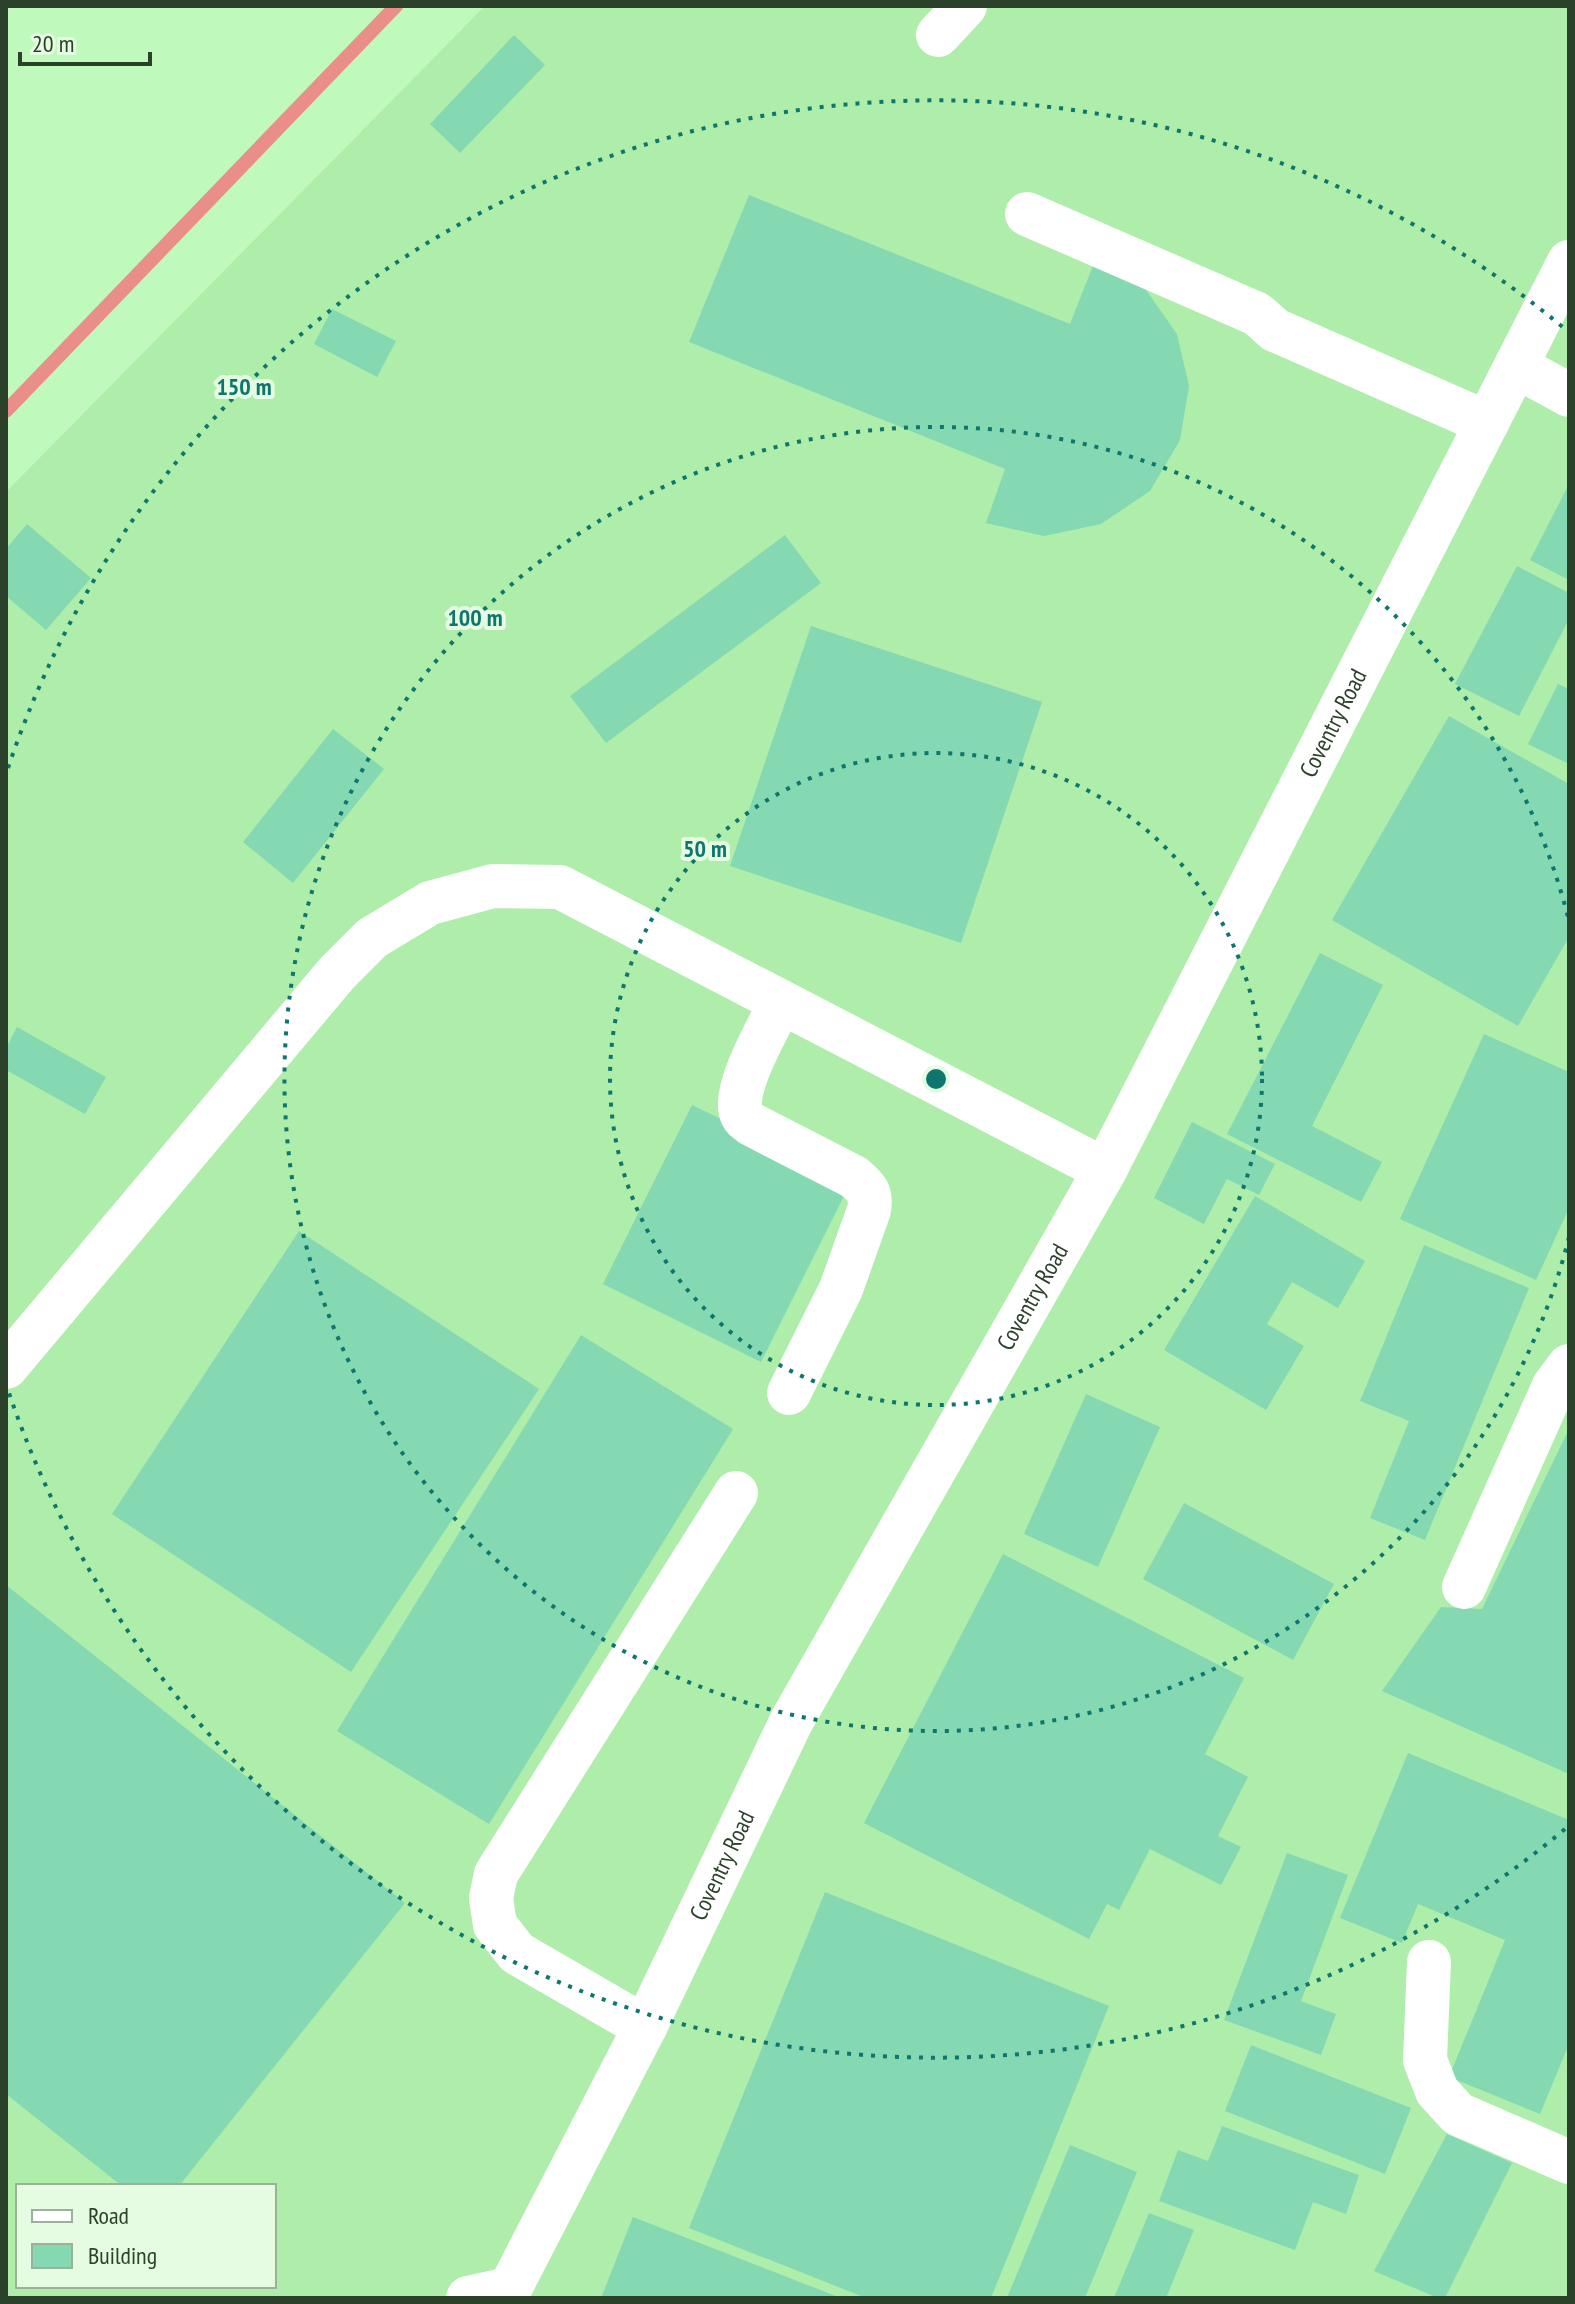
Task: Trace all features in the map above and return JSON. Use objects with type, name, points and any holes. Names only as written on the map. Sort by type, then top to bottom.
[{"type":"street","points":[[1027,214],[1257,314],[1275,330],[1487,423]]},
{"type":"street","name":"Coventry Road","points":[[494,2295],[645,2027],[791,1722],[1105,1170],[1569,262]]},
{"type":"street","points":[[1516,366],[1569,395]]},
{"type":"street","points":[[6,1367],[337,973],[372,938],[430,903],[493,886],[560,887],[1105,1170]]},
{"type":"street","points":[[781,1002],[745,1078],[739,1096],[741,1115],[751,1124],[854,1177],[868,1189],[871,1198],[841,1289],[789,1393]]},
{"type":"street","points":[[1464,1587],[1554,1386],[1569,1366]]},
{"type":"street","points":[[645,2027],[517,1953],[495,1925],[491,1898],[496,1874],[736,1493]]},
{"type":"street","points":[[1429,1962],[1425,2060],[1437,2091],[1458,2114],[1569,2162]]},
{"type":"shaded area","points":[[485,6],[1569,6],[1569,2298],[6,2298],[6,492]]},
{"type":"building","points":[[514,35],[545,65],[460,153],[430,124]]},
{"type":"building","points":[[749,195],[1070,324],[1096,258],[1146,290],[1177,334],[1189,386],[1180,440],[1150,491],[1101,524],[1044,536],[986,523],[1005,469],[689,342]]},
{"type":"building","points":[[332,309],[396,341],[377,377],[314,344]]},
{"type":"building","points":[[1569,484],[1569,580],[1530,560]]},
{"type":"building","points":[[27,524],[91,578],[46,630],[6,596],[6,549]]},
{"type":"building","points":[[785,535],[821,583],[606,743],[570,696]]},
{"type":"building","points":[[1517,566],[1569,593],[1569,619],[1519,716],[1455,684]]},
{"type":"building","points":[[811,626],[1042,702],[961,943],[730,866]]},
{"type":"building","points":[[1558,684],[1569,689],[1569,764],[1528,744]]},
{"type":"building","points":[[1449,716],[1569,784],[1569,937],[1518,1026],[1332,920]]},
{"type":"building","points":[[333,729],[384,769],[293,883],[243,842]]},
{"type":"building","points":[[1320,953],[1383,985],[1312,1126],[1382,1162],[1361,1202],[1227,1134]]},
{"type":"building","points":[[17,1027],[106,1077],[85,1114],[6,1070],[6,1048]]},
{"type":"building","points":[[1484,1034],[1569,1072],[1569,1208],[1536,1280],[1400,1219]]},
{"type":"building","points":[[692,1105],[851,1182],[761,1362],[603,1284]]},
{"type":"building","points":[[1192,1122],[1275,1164],[1259,1195],[1227,1179],[1204,1224],[1154,1198]]},
{"type":"building","points":[[1255,1196],[1365,1261],[1338,1308],[1292,1282],[1267,1324],[1304,1346],[1266,1410],[1164,1350]]},
{"type":"building","points":[[299,1231],[539,1389],[351,1672],[112,1514]]},
{"type":"building","points":[[1424,1245],[1529,1288],[1425,1540],[1370,1518],[1409,1421],[1360,1401]]},
{"type":"building","points":[[581,1335],[733,1429],[489,1824],[337,1731]]},
{"type":"building","points":[[1086,1394],[1160,1427],[1098,1567],[1024,1534]]},
{"type":"building","points":[[1569,1429],[1569,1774],[1382,1691],[1441,1607],[1482,1609]]},
{"type":"building","points":[[1184,1503],[1334,1584],[1293,1660],[1143,1579]]},
{"type":"building","points":[[1003,1554],[1244,1678],[1205,1754],[1248,1777],[1218,1836],[1241,1847],[1221,1885],[1150,1849],[1119,1910],[1107,1904],[1089,1939],[864,1823]]},
{"type":"building","points":[[6,1585],[405,1903],[181,2184],[119,2184],[6,2094]]},
{"type":"building","points":[[1408,1753],[1569,1820],[1569,2044],[1540,2114],[1449,2077],[1505,1940],[1418,1904],[1402,1943],[1340,1918]]},
{"type":"building","points":[[1287,1853],[1348,1875],[1301,2001],[1336,2014],[1321,2055],[1224,2020]]},
{"type":"building","points":[[825,1892],[1109,2006],[991,2298],[866,2298],[689,2228]]},
{"type":"building","points":[[1251,2045],[1411,2108],[1385,2174],[1225,2111]]},
{"type":"building","points":[[1222,2126],[1359,2175],[1346,2214],[1313,2202],[1295,2250],[1159,2201],[1178,2150],[1208,2161]]},
{"type":"building","points":[[1447,2134],[1512,2163],[1445,2298],[1438,2298],[1374,2271]]},
{"type":"building","points":[[1070,2145],[1137,2172],[1085,2298],[1007,2298]]},
{"type":"building","points":[[1149,2213],[1194,2230],[1166,2298],[1114,2298]]},
{"type":"building","points":[[633,2217],[841,2298],[601,2298]]},
{"type":"waterway","points":[[6,411],[396,6]]}]
